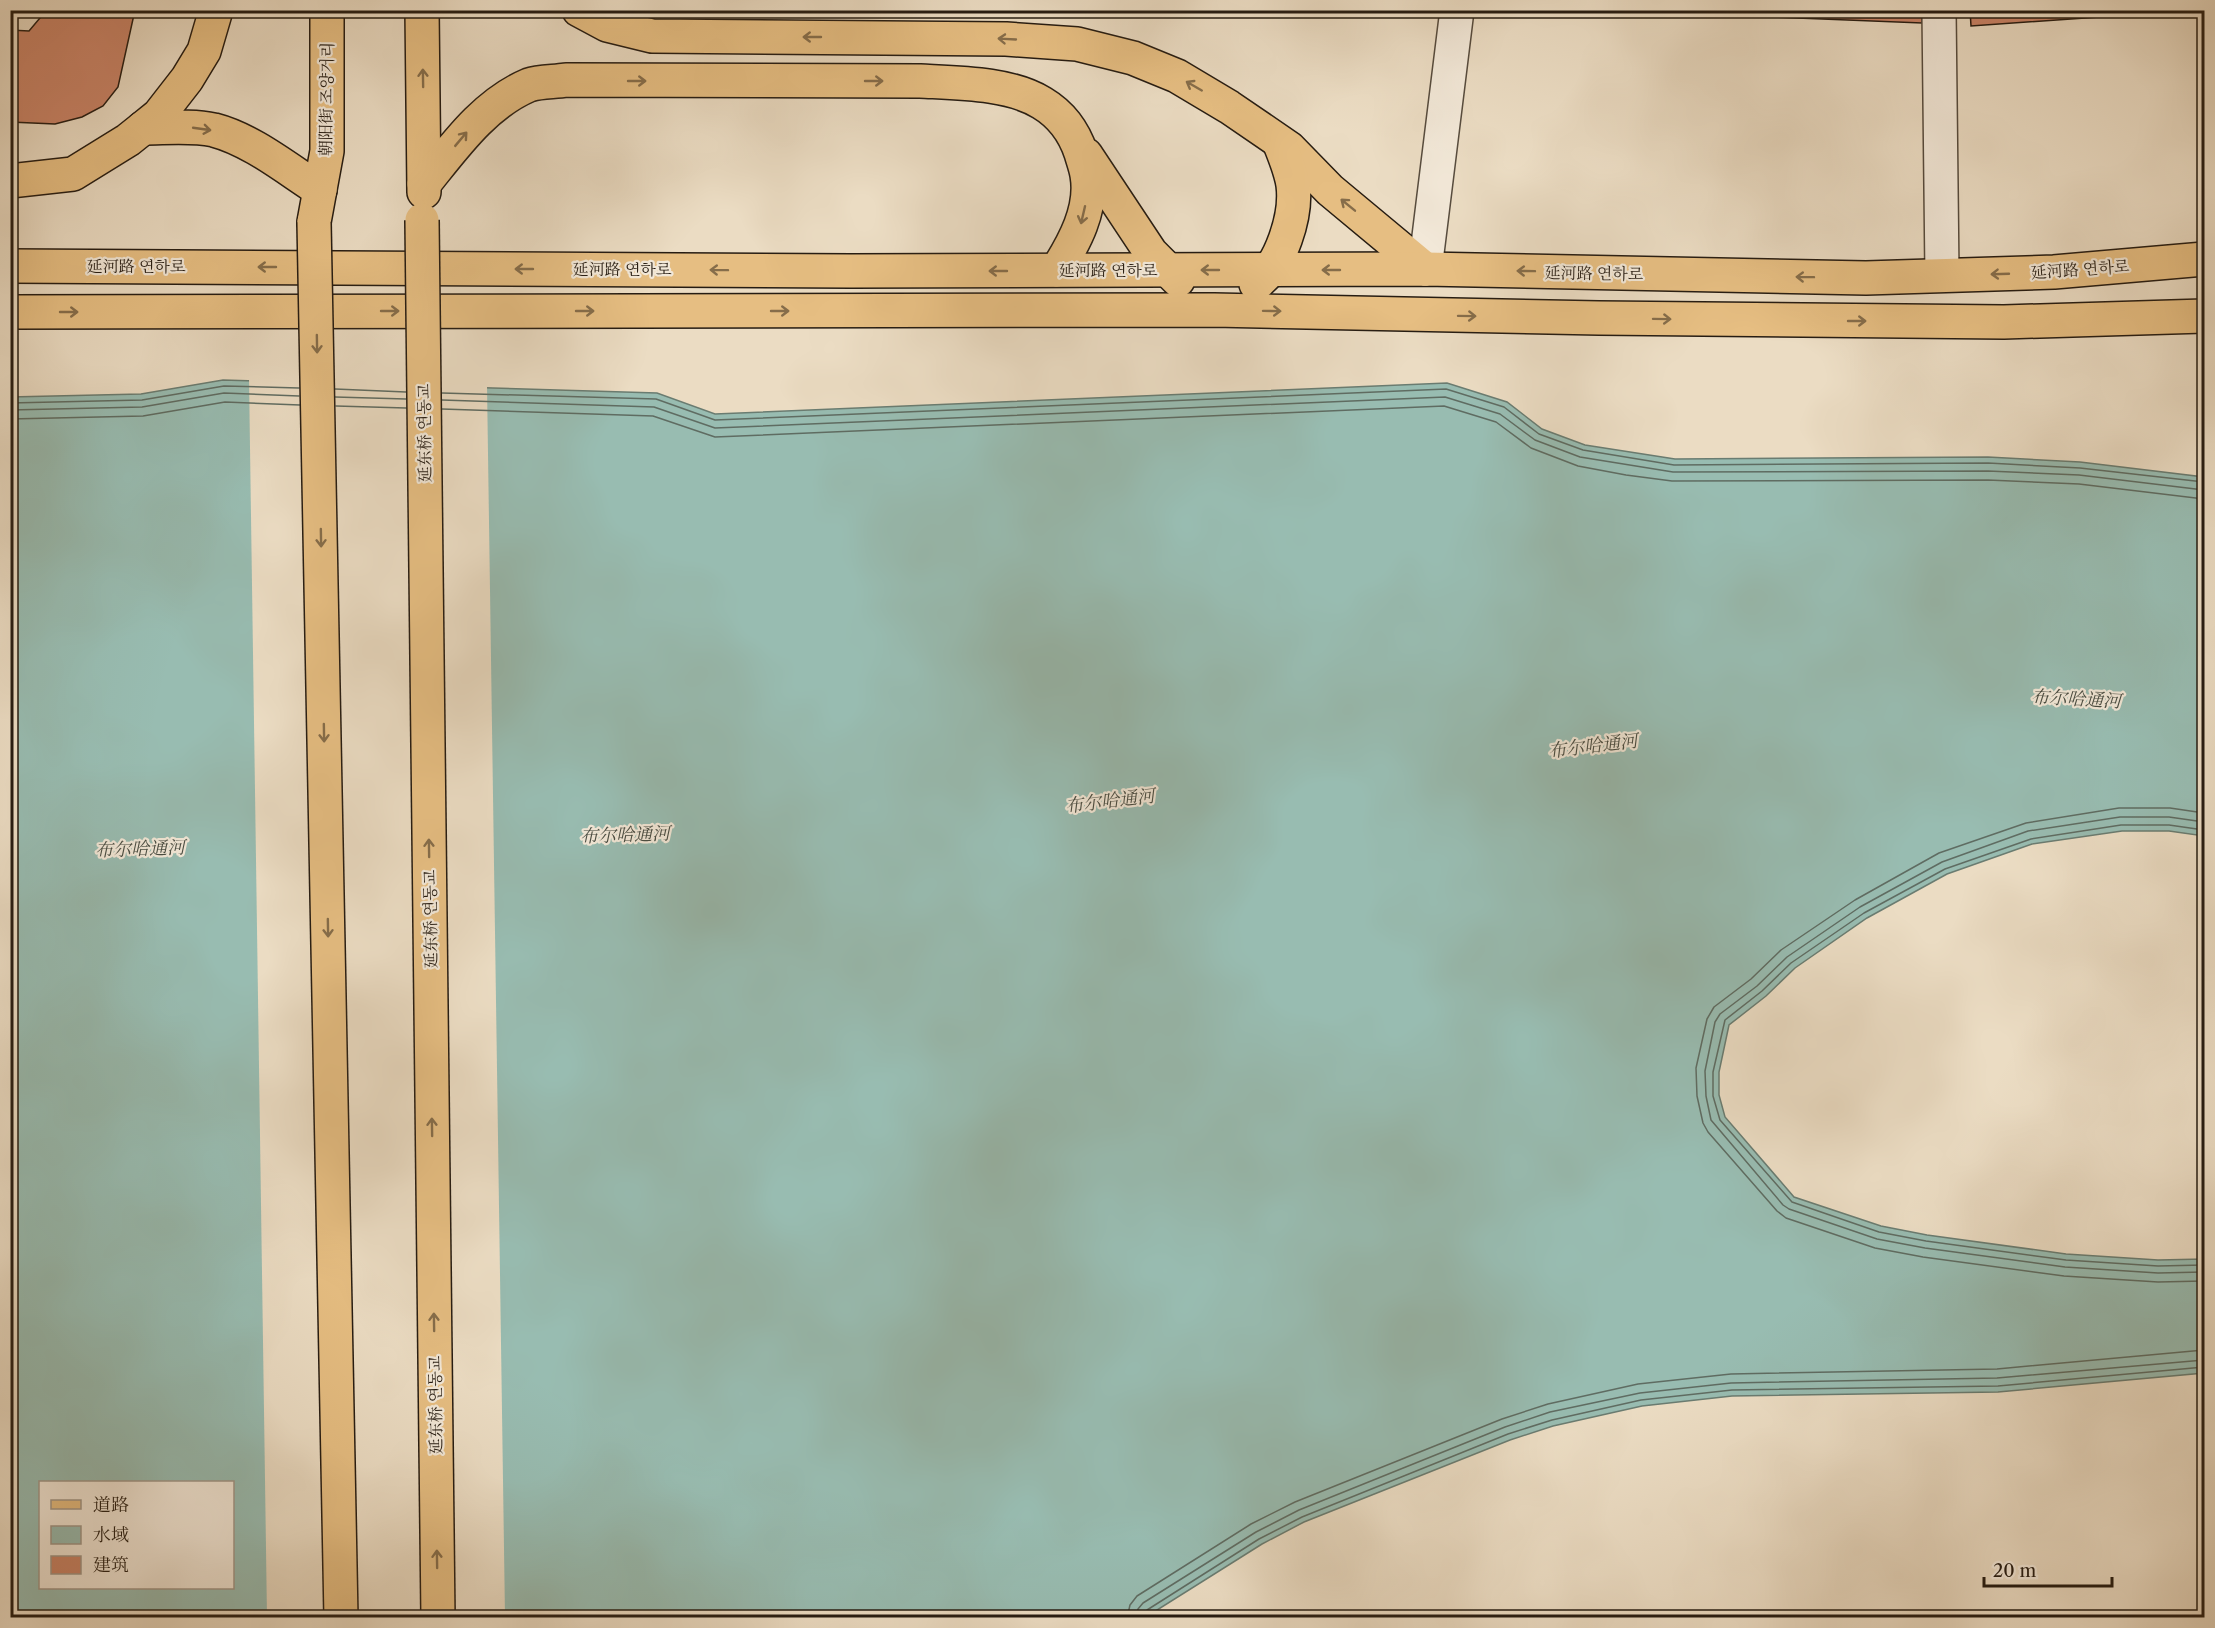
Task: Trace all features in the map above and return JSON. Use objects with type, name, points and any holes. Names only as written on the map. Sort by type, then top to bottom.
[{"type":"main road","points":[[10,181],[73,174],[143,129],[159,115],[187,79],[204,51],[216,10]]},
{"type":"main road","name":"朝阳街 조양거리","points":[[327,10],[327,150],[315,222],[341,1617]]},
{"type":"main road","points":[[422,10],[424,184]]},
{"type":"main road","points":[[579,10],[607,26],[652,36],[1006,39],[1077,44],[1133,58],[1177,76],[1229,107],[1280,142],[1330,190],[1425,269]]},
{"type":"main road","points":[[424,184],[473,125],[509,96],[532,84],[567,81],[921,81],[976,84],[1008,90],[1042,102],[1065,121],[1151,253],[1214,310]]},
{"type":"main road","points":[[143,129],[188,127],[214,130],[250,146],[320,190]]},
{"type":"main road","points":[[1057,270],[1072,246],[1081,224],[1087,199],[1088,176],[1077,141]]},
{"type":"main road","points":[[1214,310],[1246,292],[1261,280],[1280,254],[1293,206],[1293,186],[1280,142]]},
{"type":"main road","name":"延东桥 연동교","points":[[424,184],[422,220],[438,1617]]},
{"type":"main road","name":"延河路 연하로","points":[[10,266],[851,271],[1425,269],[1866,278],[2054,272],[2205,259]]},
{"type":"main road","points":[[10,312],[1214,310],[1599,318],[1992,322],[2205,316]]},
{"type":"lane","points":[[1425,269],[1457,10]]},
{"type":"lane","points":[[1939,10],[1942,275]]},
{"type":"water","name":"布尔哈通河","points":[[223,380],[657,393],[715,414],[1447,383],[1507,402],[1542,429],[1585,445],[1675,459],[1988,457],[2080,462],[2204,477],[2204,836],[2169,831],[2122,831],[2032,844],[1947,874],[1867,918],[1795,968],[1766,996],[1729,1025],[1719,1072],[1719,1095],[1725,1117],[1794,1197],[1881,1226],[1927,1235],[2066,1254],[2158,1260],[2204,1259],[2204,1373],[1998,1392],[1732,1396],[1642,1406],[1553,1426],[1510,1440],[1304,1522],[1262,1544],[1146,1617],[11,1617],[10,397],[141,394]]},
{"type":"pier","points":[[249,378],[487,385],[505,1617],[267,1617]]},
{"type":"building","points":[[135,10],[118,87],[103,106],[82,117],[55,124],[10,122],[10,30],[29,31],[45,12]]},
{"type":"building","points":[[1600,10],[1923,10],[1922,23]]},
{"type":"building","points":[[1970,10],[2199,10],[1971,26]]}]
